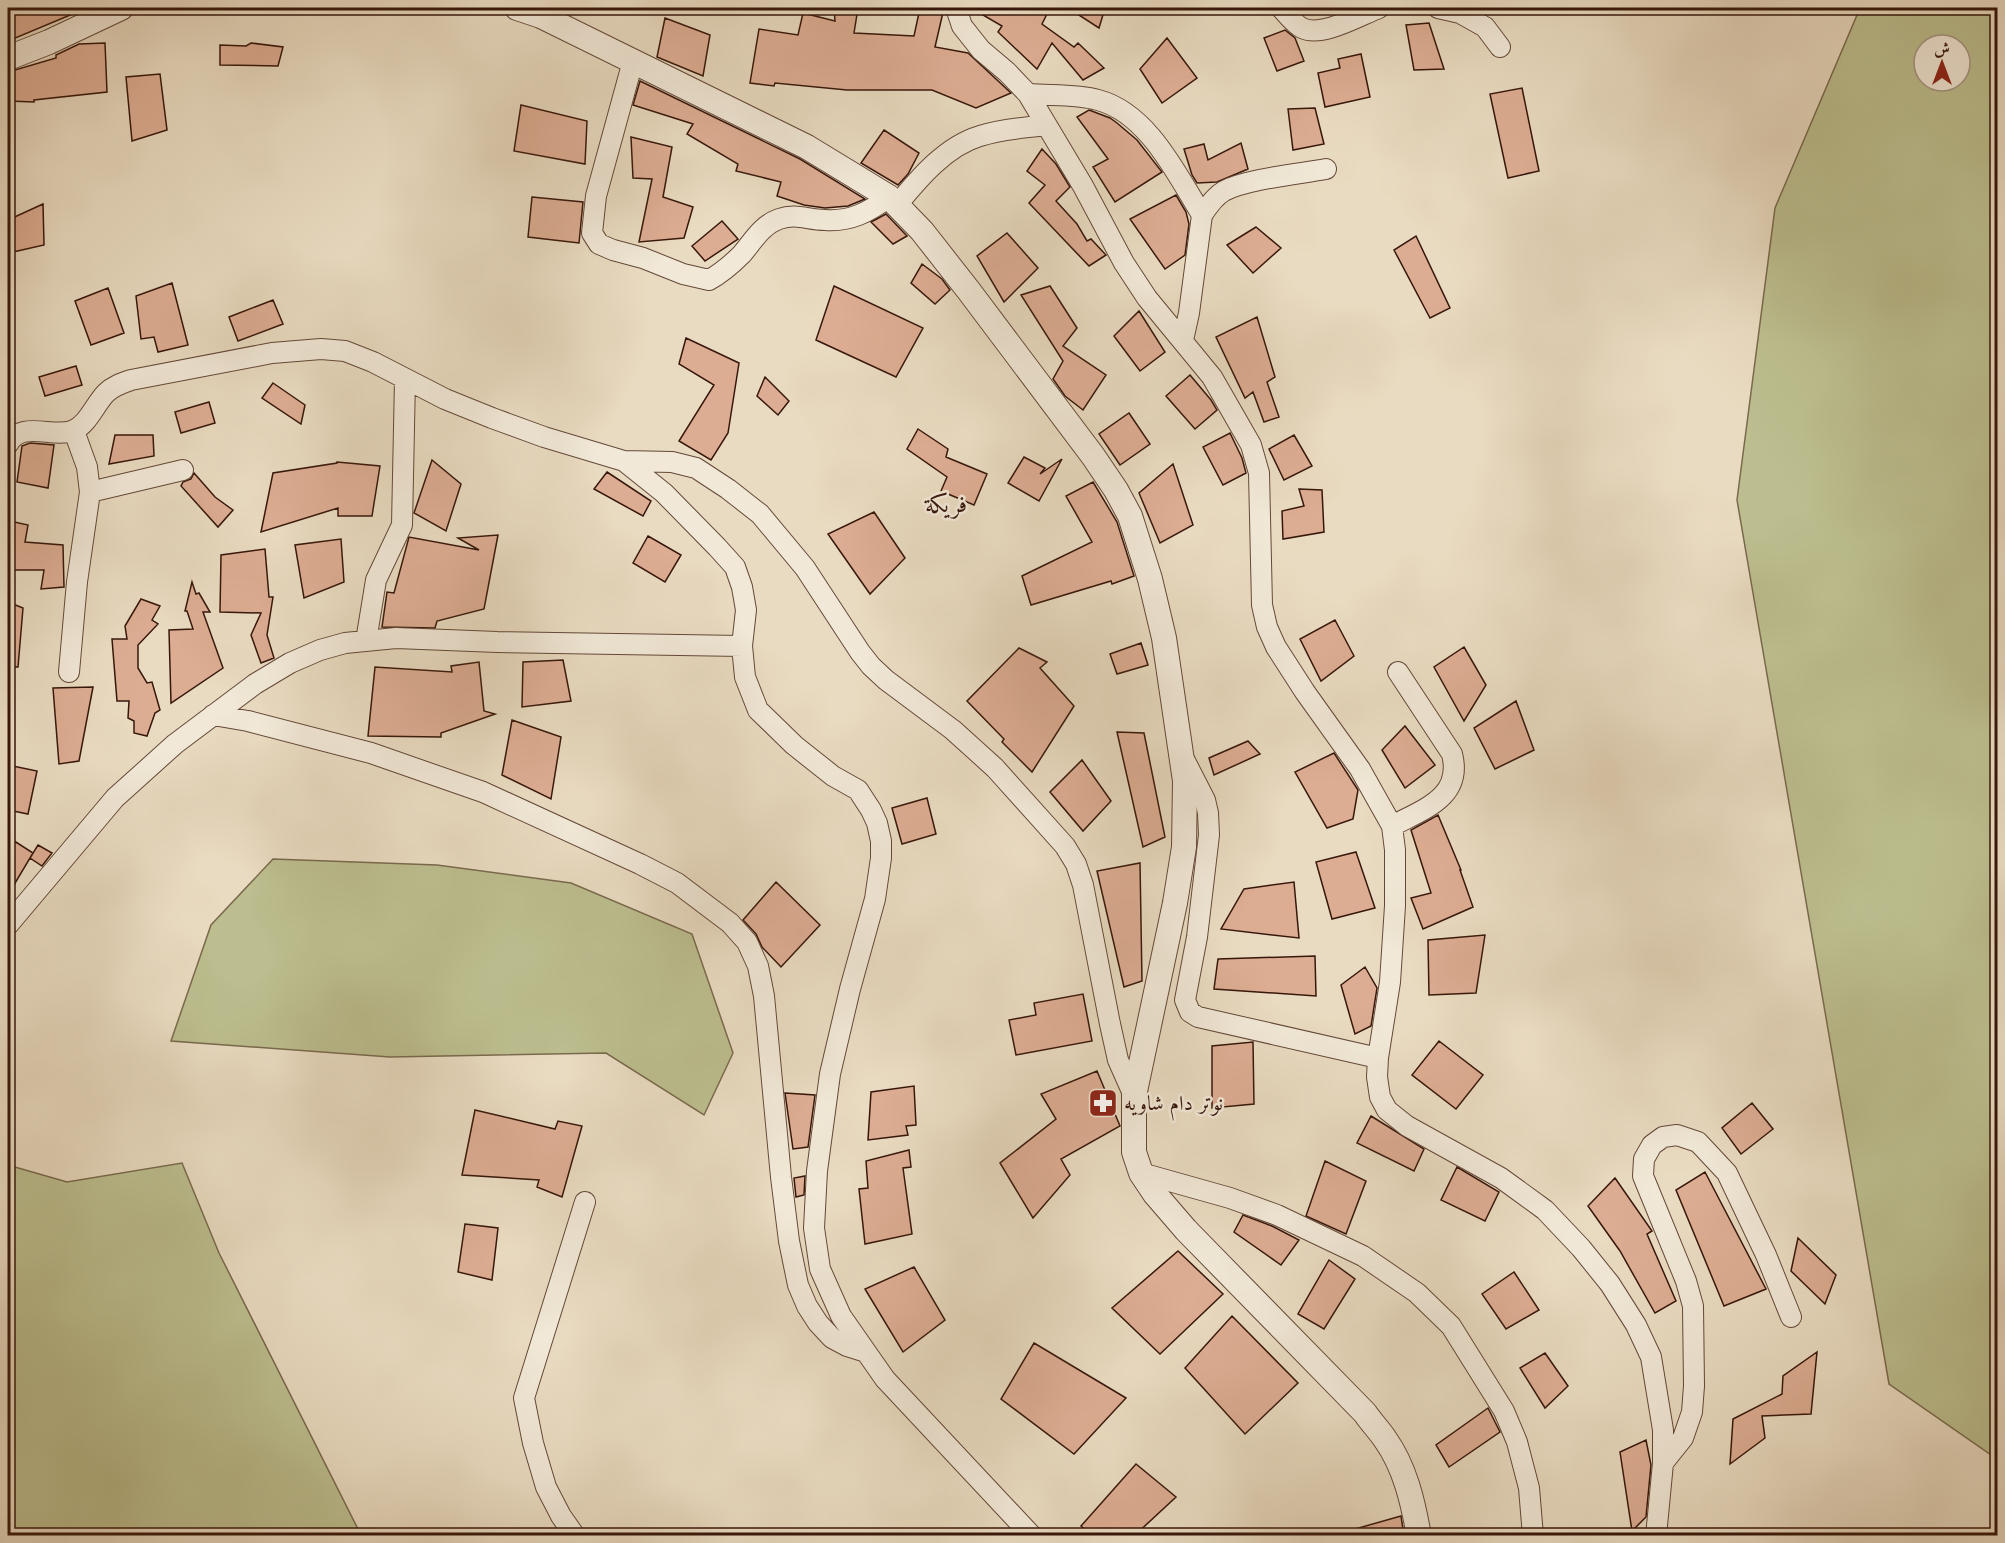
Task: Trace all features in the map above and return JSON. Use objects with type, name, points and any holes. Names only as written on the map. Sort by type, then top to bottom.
[{"type":"street","points":[[8,58],[49,42],[121,8]]},
{"type":"street","points":[[518,8],[541,16],[807,147],[893,201],[949,266],[1040,384],[1093,456],[1130,516],[1150,579],[1164,638],[1185,781],[1184,847],[1175,903],[1134,1096],[1134,1152],[1141,1173],[1155,1194],[1186,1230],[1365,1413],[1386,1439],[1400,1465],[1414,1507],[1419,1536]]},
{"type":"street","points":[[956,8],[962,26],[981,50],[1028,94],[1146,298],[1184,340],[1212,376],[1251,445],[1259,473],[1262,605],[1267,627],[1276,647],[1360,769],[1392,825],[1395,850],[1395,906],[1390,982],[1378,1058],[1377,1077],[1380,1097],[1387,1110],[1407,1126],[1501,1179],[1545,1210],[1581,1248],[1610,1284],[1636,1325],[1651,1358],[1663,1430],[1663,1463],[1656,1536]]},
{"type":"street","points":[[1281,8],[1301,28],[1315,31],[1337,26],[1380,8]]},
{"type":"street","points":[[1438,8],[1460,13],[1485,27],[1500,47]]},
{"type":"street","points":[[633,61],[596,196],[592,233],[599,244],[613,250],[644,258],[683,274],[710,280],[722,273],[761,230],[777,219],[798,215],[824,220],[847,219],[865,213],[893,201],[942,158],[978,136],[1045,124]]},
{"type":"street","points":[[1028,94],[1096,99],[1109,104],[1133,120],[1170,162],[1202,215]]},
{"type":"street","points":[[1184,340],[1202,215],[1212,202],[1223,192],[1239,185],[1326,170]]},
{"type":"street","points":[[8,444],[11,438],[27,431],[63,433],[74,430],[107,392],[118,384],[272,353],[321,349],[345,351],[373,362],[492,418],[544,437],[624,461],[672,462],[696,468],[760,514],[805,568],[871,666],[886,680],[954,730],[995,768],[1065,846],[1076,864],[1083,885],[1118,1060],[1134,1096]]},
{"type":"street","points":[[366,641],[376,580],[402,525],[405,379]]},
{"type":"street","points":[[69,672],[77,582],[90,492],[87,467],[74,430]]},
{"type":"street","points":[[624,461],[664,493],[735,567],[742,587],[746,610],[742,646],[745,677],[758,710],[794,745],[825,770],[858,790],[874,816],[881,841],[875,899],[830,1074],[817,1171],[814,1228],[820,1269],[841,1316],[885,1379],[1032,1536]]},
{"type":"street","points":[[90,492],[183,470]]},
{"type":"street","points":[[8,925],[115,798],[175,744],[255,684],[290,663],[320,650],[345,643],[396,638],[742,646]]},
{"type":"street","points":[[1392,825],[1441,798],[1453,781],[1456,767],[1452,754],[1398,672]]},
{"type":"street","points":[[213,715],[248,721],[371,753],[483,792],[677,883],[730,923],[747,942],[758,966],[764,996],[781,1177],[789,1241],[798,1285],[807,1306],[832,1338],[866,1352]]},
{"type":"street","points":[[1182,757],[1205,800],[1209,835],[1185,1005],[1198,1017],[1378,1058]]},
{"type":"street","points":[[1663,1463],[1683,1438],[1692,1412],[1693,1305],[1686,1281],[1643,1176],[1644,1159],[1652,1145],[1663,1137],[1677,1135],[1698,1142],[1727,1173],[1766,1255],[1791,1317]]},
{"type":"street","points":[[1141,1173],[1230,1198],[1277,1215],[1363,1256],[1417,1293],[1451,1326],[1504,1411],[1517,1442],[1529,1488],[1533,1536]]},
{"type":"street","points":[[575,1536],[561,1516],[546,1487],[533,1443],[524,1398],[585,1202]]},
{"type":"green space","points":[[1860,8],[1997,8],[1997,1459],[1889,1384],[1737,500],[1775,208]]},
{"type":"green space","points":[[273,859],[437,865],[571,883],[692,934],[733,1053],[704,1115],[606,1053],[390,1057],[171,1041],[211,925]]},
{"type":"green space","points":[[182,1163],[219,1253],[361,1535],[8,1535],[8,1165],[67,1182]]},
{"type":"building","points":[[11,8],[87,8],[13,39]]},
{"type":"building","points":[[834,8],[858,8],[854,33],[914,36],[920,8],[944,8],[935,47],[968,53],[1011,93],[976,108],[932,90],[847,90],[750,83],[759,29],[798,35],[803,13],[835,21]]},
{"type":"building","points":[[971,8],[1040,8],[1047,14],[1042,24],[1074,47],[1078,43],[1104,68],[1083,80],[1052,43],[1037,69],[998,32],[1002,26]]},
{"type":"building","points":[[1068,8],[1105,8],[1099,28]]},
{"type":"building","points":[[665,18],[710,35],[703,76],[657,57]]},
{"type":"building","points":[[1429,23],[1444,69],[1414,70],[1406,25]]},
{"type":"building","points":[[1285,30],[1295,38],[1304,61],[1277,71],[1264,38]]},
{"type":"building","points":[[1167,38],[1197,78],[1162,103],[1140,69]]},
{"type":"building","points":[[105,43],[107,92],[34,100],[34,102],[8,101],[8,72],[56,58],[56,55],[79,44]]},
{"type":"building","points":[[251,43],[283,47],[278,66],[220,65],[220,45],[246,46]]},
{"type":"building","points":[[1361,54],[1370,97],[1325,107],[1318,73],[1340,68],[1338,59]]},
{"type":"building","points":[[160,74],[167,130],[132,141],[126,77]]},
{"type":"building","points":[[640,81],[800,159],[865,199],[848,206],[825,208],[804,205],[777,196],[781,182],[736,171],[738,164],[687,134],[693,124],[633,105]]},
{"type":"building","points":[[1522,88],[1539,171],[1508,178],[1490,94]]},
{"type":"building","points":[[521,105],[587,121],[585,164],[514,151]]},
{"type":"building","points":[[1315,108],[1324,144],[1293,150],[1288,109]]},
{"type":"building","points":[[1089,110],[1117,123],[1137,140],[1162,172],[1115,202],[1093,167],[1108,159],[1077,117]]},
{"type":"building","points":[[884,130],[919,153],[908,174],[898,185],[861,163]]},
{"type":"building","points":[[631,137],[672,147],[663,197],[693,207],[684,238],[639,242],[652,179],[633,178]]},
{"type":"building","points":[[1241,143],[1248,169],[1217,182],[1197,183],[1192,175],[1184,149],[1204,144],[1208,160]]},
{"type":"building","points":[[1042,149],[1056,164],[1070,187],[1056,201],[1077,224],[1087,241],[1091,239],[1106,255],[1089,266],[1029,203],[1045,185],[1027,171]]},
{"type":"building","points":[[1176,195],[1186,212],[1189,224],[1185,255],[1165,269],[1130,219]]},
{"type":"building","points":[[532,197],[583,202],[579,243],[528,237]]},
{"type":"building","points":[[43,204],[44,245],[13,252],[8,220]]},
{"type":"building","points":[[886,214],[907,236],[893,244],[871,222]]},
{"type":"building","points":[[722,221],[738,239],[705,261],[692,246]]},
{"type":"building","points":[[1256,227],[1281,248],[1253,273],[1227,245]]},
{"type":"building","points":[[1007,233],[1038,268],[1004,302],[977,256]]},
{"type":"building","points":[[1416,236],[1450,308],[1430,318],[1394,250]]},
{"type":"building","points":[[922,264],[942,279],[950,290],[935,304],[911,283]]},
{"type":"building","points":[[172,283],[188,345],[158,352],[154,337],[141,339],[136,296]]},
{"type":"building","points":[[834,286],[923,328],[896,377],[816,340]]},
{"type":"building","points":[[1050,286],[1077,328],[1063,346],[1106,375],[1083,410],[1065,396],[1053,379],[1063,361],[1021,295]]},
{"type":"building","points":[[108,288],[124,333],[91,345],[75,301]]},
{"type":"building","points":[[273,300],[283,324],[238,341],[229,317]]},
{"type":"building","points":[[1139,311],[1165,352],[1140,371],[1114,336]]},
{"type":"building","points":[[1257,317],[1275,377],[1267,382],[1279,417],[1264,422],[1253,392],[1245,398],[1216,337]]},
{"type":"building","points":[[686,338],[739,363],[728,433],[711,460],[679,441],[714,385],[679,364]]},
{"type":"building","points":[[76,366],[82,385],[45,396],[39,377]]},
{"type":"building","points":[[1190,375],[1217,410],[1195,429],[1166,396]]},
{"type":"building","points":[[765,377],[789,401],[778,415],[757,396]]},
{"type":"building","points":[[273,383],[305,405],[301,424],[262,398]]},
{"type":"building","points":[[209,402],[215,423],[181,433],[175,412]]},
{"type":"building","points":[[1129,413],[1150,444],[1120,465],[1099,434]]},
{"type":"building","points":[[918,429],[948,449],[946,457],[987,474],[974,505],[941,491],[947,477],[907,449]]},
{"type":"building","points":[[1230,433],[1242,458],[1246,473],[1223,485],[1203,447]]},
{"type":"building","points":[[115,435],[153,435],[154,456],[109,464]]},
{"type":"building","points":[[1294,435],[1312,466],[1284,480],[1269,449]]},
{"type":"building","points":[[30,443],[54,445],[48,488],[17,482],[22,446]]},
{"type":"building","points":[[1024,457],[1045,468],[1040,474],[1062,459],[1039,501],[1008,483]]},
{"type":"building","points":[[432,460],[461,484],[446,531],[414,513]]},
{"type":"building","points":[[337,462],[380,466],[372,516],[338,516],[338,508],[261,532],[273,473]]},
{"type":"building","points":[[1173,464],[1193,525],[1160,543],[1139,493]]},
{"type":"building","points":[[607,472],[651,501],[643,516],[594,489]]},
{"type":"building","points":[[194,473],[215,497],[233,510],[218,527],[181,486],[183,482],[191,479]]},
{"type":"building","points":[[1093,482],[1117,522],[1134,576],[1031,605],[1022,576],[1092,542],[1066,496]]},
{"type":"building","points":[[1299,489],[1322,490],[1324,532],[1283,539],[1282,511],[1304,506]]},
{"type":"building","points":[[874,512],[905,558],[870,594],[828,534]]},
{"type":"building","points":[[10,521],[28,525],[25,542],[63,545],[64,587],[41,589],[44,570],[8,570]]},
{"type":"building","points":[[498,535],[484,609],[437,621],[435,628],[382,627],[387,592],[394,593],[409,537],[479,550],[458,538]]},
{"type":"building","points":[[648,536],[681,555],[665,582],[633,563]]},
{"type":"building","points":[[341,539],[344,582],[304,598],[295,545]]},
{"type":"building","points":[[265,549],[269,597],[273,597],[267,635],[274,658],[261,663],[251,635],[261,613],[220,612],[221,555]]},
{"type":"building","points":[[192,582],[196,594],[199,593],[210,612],[203,612],[223,668],[171,703],[169,630],[193,629],[187,611],[185,611]]},
{"type":"building","points":[[141,599],[160,606],[152,620],[158,624],[138,645],[138,668],[147,683],[152,682],[160,710],[155,713],[147,736],[134,733],[134,721],[128,718],[129,701],[117,701],[112,639],[127,639],[125,626]]},
{"type":"building","points":[[8,602],[23,608],[18,667],[8,667]]},
{"type":"building","points":[[1335,620],[1354,656],[1321,681],[1300,639]]},
{"type":"building","points":[[1141,643],[1148,665],[1117,674],[1110,654]]},
{"type":"building","points":[[1464,647],[1486,685],[1464,721],[1434,667]]},
{"type":"building","points":[[1019,648],[1047,662],[1040,668],[1074,706],[1032,772],[1002,742],[1004,739],[967,701]]},
{"type":"building","points":[[563,660],[571,701],[522,707],[523,662]]},
{"type":"building","points":[[479,662],[484,711],[495,714],[441,733],[441,737],[368,736],[375,667],[452,672],[451,666]]},
{"type":"building","points":[[93,687],[79,761],[59,764],[53,688]]},
{"type":"building","points":[[1516,701],[1534,750],[1495,769],[1474,728]]},
{"type":"building","points":[[512,720],[561,737],[551,799],[502,775]]},
{"type":"building","points":[[1405,726],[1435,765],[1405,788],[1382,750]]},
{"type":"building","points":[[1117,732],[1144,733],[1165,837],[1143,847]]},
{"type":"building","points":[[1248,741],[1260,754],[1214,775],[1209,758]]},
{"type":"building","points":[[1334,753],[1358,790],[1353,819],[1327,828],[1295,772]]},
{"type":"building","points":[[1082,760],[1111,801],[1083,831],[1050,792]]},
{"type":"building","points":[[8,765],[37,771],[28,814],[8,810]]},
{"type":"building","points":[[927,798],[936,834],[902,844],[892,808]]},
{"type":"building","points":[[1438,815],[1461,870],[1473,907],[1423,929],[1411,898],[1431,893],[1411,830]]},
{"type":"building","points":[[8,837],[33,853],[8,895]]},
{"type":"building","points":[[38,845],[52,853],[42,866],[30,858]]},
{"type":"building","points":[[1356,852],[1375,908],[1332,919],[1316,862]]},
{"type":"building","points":[[1140,863],[1142,981],[1124,987],[1097,871]]},
{"type":"building","points":[[776,882],[820,925],[781,967],[762,947],[756,934],[743,920]]},
{"type":"building","points":[[1294,882],[1299,938],[1221,929],[1244,889]]},
{"type":"building","points":[[1485,935],[1476,993],[1429,995],[1428,940]]},
{"type":"building","points":[[1315,956],[1316,996],[1214,989],[1218,959]]},
{"type":"building","points":[[1365,967],[1377,988],[1371,1026],[1355,1034],[1341,985]]},
{"type":"building","points":[[1083,994],[1092,1041],[1016,1055],[1009,1020],[1036,1015],[1034,1003]]},
{"type":"building","points":[[1439,1041],[1483,1075],[1456,1109],[1412,1075]]},
{"type":"building","points":[[1253,1042],[1254,1104],[1212,1108],[1212,1046]]},
{"type":"building","points":[[1097,1071],[1120,1126],[1061,1159],[1070,1175],[1033,1218],[1000,1163],[1056,1119],[1041,1094]]},
{"type":"building","points":[[914,1086],[916,1125],[906,1126],[908,1135],[868,1140],[871,1092]]},
{"type":"building","points":[[785,1093],[815,1095],[808,1147],[793,1149]]},
{"type":"building","points":[[1752,1103],[1773,1129],[1741,1154],[1722,1128]]},
{"type":"building","points":[[475,1110],[555,1129],[558,1121],[582,1126],[562,1197],[537,1187],[539,1180],[462,1175]]},
{"type":"building","points":[[1371,1116],[1424,1149],[1414,1171],[1357,1143]]},
{"type":"building","points":[[909,1150],[911,1167],[903,1168],[912,1234],[865,1244],[859,1189],[868,1188],[866,1161]]},
{"type":"building","points":[[1325,1161],[1366,1181],[1346,1234],[1306,1216]]},
{"type":"building","points":[[1457,1167],[1499,1192],[1485,1221],[1441,1200]]},
{"type":"building","points":[[1705,1172],[1766,1289],[1724,1306],[1676,1190]]},
{"type":"building","points":[[805,1176],[804,1195],[796,1197],[794,1178]]},
{"type":"building","points":[[1615,1178],[1652,1231],[1647,1234],[1676,1301],[1655,1313],[1620,1251],[1588,1206]]},
{"type":"building","points":[[1243,1215],[1299,1240],[1281,1265],[1234,1232]]},
{"type":"building","points":[[465,1224],[498,1228],[492,1280],[458,1272]]},
{"type":"building","points":[[1798,1238],[1836,1275],[1825,1304],[1791,1271]]},
{"type":"building","points":[[1178,1251],[1223,1294],[1160,1354],[1112,1308]]},
{"type":"building","points":[[1329,1260],[1355,1279],[1324,1329],[1298,1314]]},
{"type":"building","points":[[914,1267],[945,1320],[903,1352],[865,1289]]},
{"type":"building","points":[[1514,1272],[1539,1310],[1506,1329],[1482,1294]]},
{"type":"building","points":[[1232,1316],[1298,1383],[1245,1434],[1185,1368]]},
{"type":"building","points":[[1034,1343],[1126,1398],[1074,1454],[1001,1399]]},
{"type":"building","points":[[1817,1352],[1811,1414],[1762,1416],[1765,1438],[1730,1464],[1733,1419],[1782,1394],[1783,1376]]},
{"type":"building","points":[[1545,1353],[1568,1386],[1545,1408],[1520,1368]]},
{"type":"building","points":[[1488,1408],[1500,1432],[1449,1467],[1436,1445]]},
{"type":"building","points":[[1646,1440],[1651,1465],[1646,1517],[1632,1531],[1620,1452]]},
{"type":"building","points":[[1136,1464],[1176,1497],[1134,1536],[1092,1536],[1081,1526]]},
{"type":"building","points":[[1401,1516],[1404,1536],[1349,1536],[1348,1531]]},
{"type":"place","name":"نوتر دام شاويه","points":[[1103,1103]]},
{"type":"district","name":"فريكة","points":[[946,504]]}]
